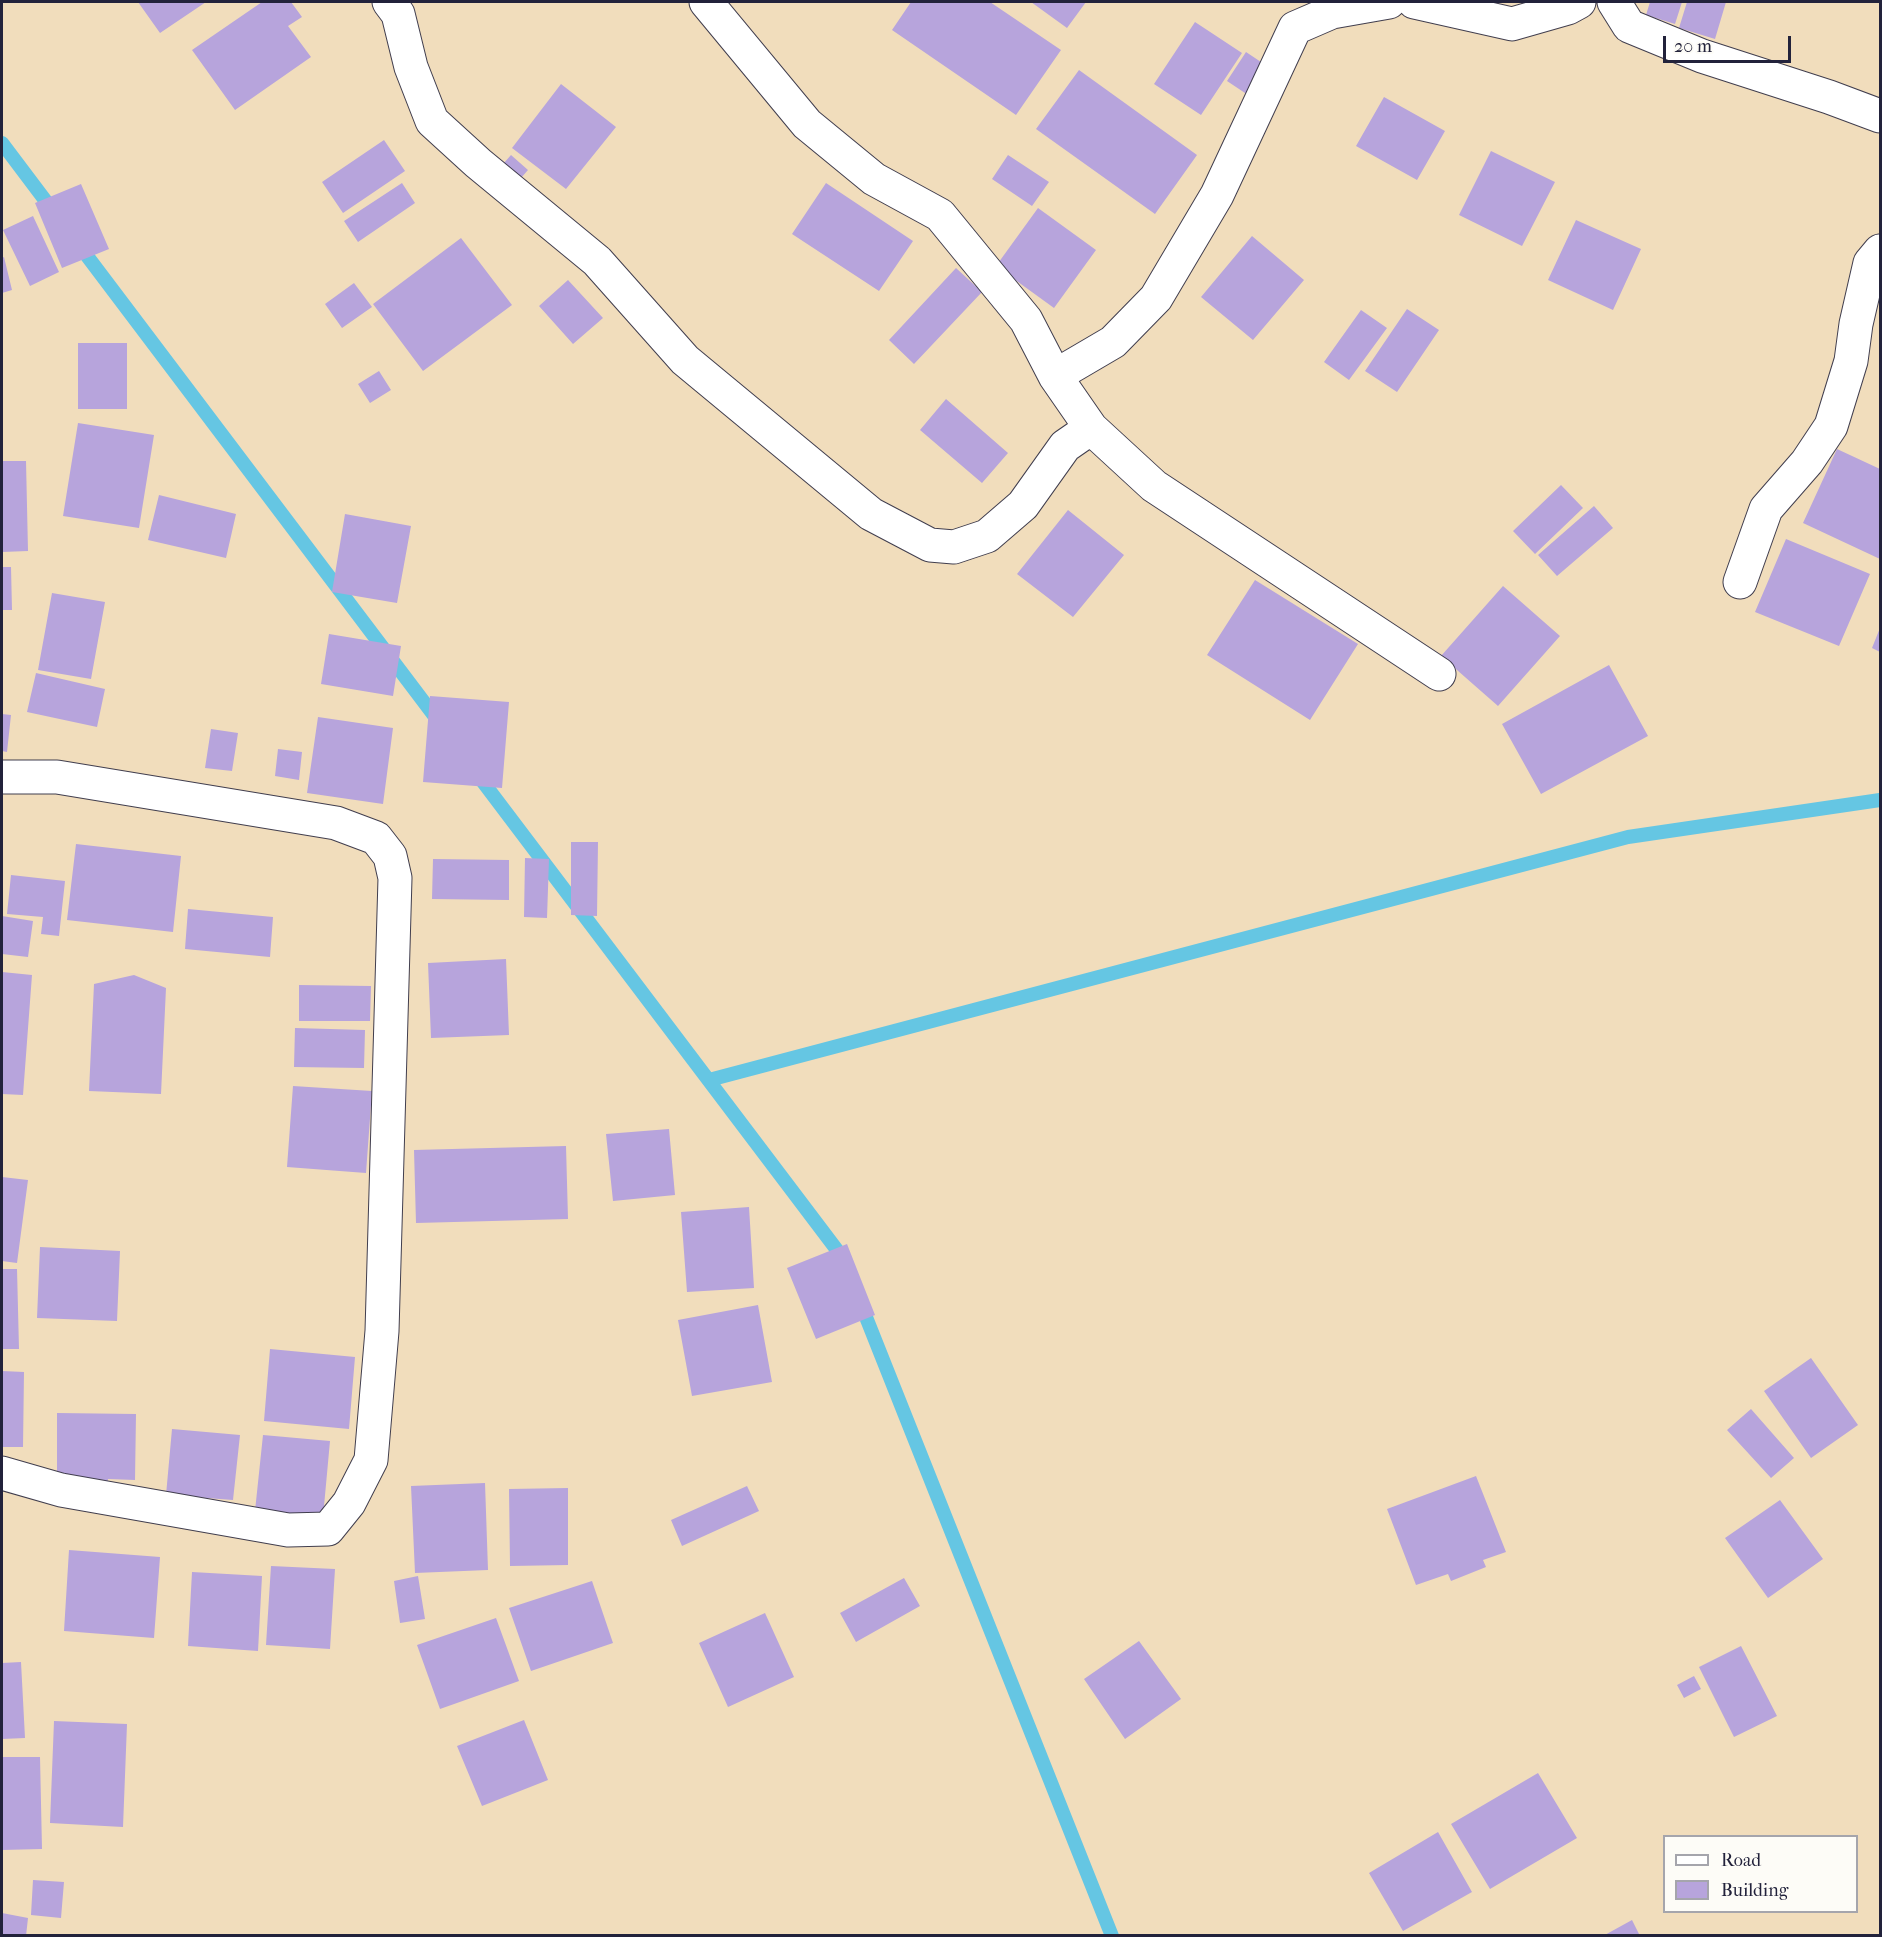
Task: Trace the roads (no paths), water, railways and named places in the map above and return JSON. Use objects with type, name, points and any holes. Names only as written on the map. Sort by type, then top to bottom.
[{"type":"street","points":[[389,2],[398,14],[411,67],[432,121],[478,163],[597,261],[685,360],[871,514],[930,545],[954,547],[987,536],[1023,505],[1065,446],[1091,428]]},
{"type":"street","points":[[706,2],[807,124],[874,179],[940,215],[1026,320],[1055,376],[1091,428],[1154,486],[1439,674]]},
{"type":"street","points":[[1055,376],[1113,342],[1156,298],[1217,195],[1295,28],[1332,12],[1389,2]]},
{"type":"street","points":[[1414,2],[1512,24],[1568,8],[1579,2]]},
{"type":"street","points":[[1614,2],[1629,26],[1702,56],[1881,116]]},
{"type":"street","points":[[1740,582],[1766,510],[1807,462],[1831,426],[1851,361],[1856,324],[1870,263],[1881,251]]},
{"type":"street","points":[[2,779],[57,777],[336,823],[375,838],[390,856],[394,878],[382,1331],[370,1460],[349,1503],[328,1529],[288,1530],[61,1490],[2,1473]]},
{"type":"waterway","points":[[2,143],[54,212]]},
{"type":"waterway","points":[[78,244],[439,722]]},
{"type":"waterway","points":[[477,774],[846,1264]]},
{"type":"waterway","points":[[709,1080],[1628,837],[1880,800]]},
{"type":"waterway","points":[[860,1302],[1112,1936]]}]
